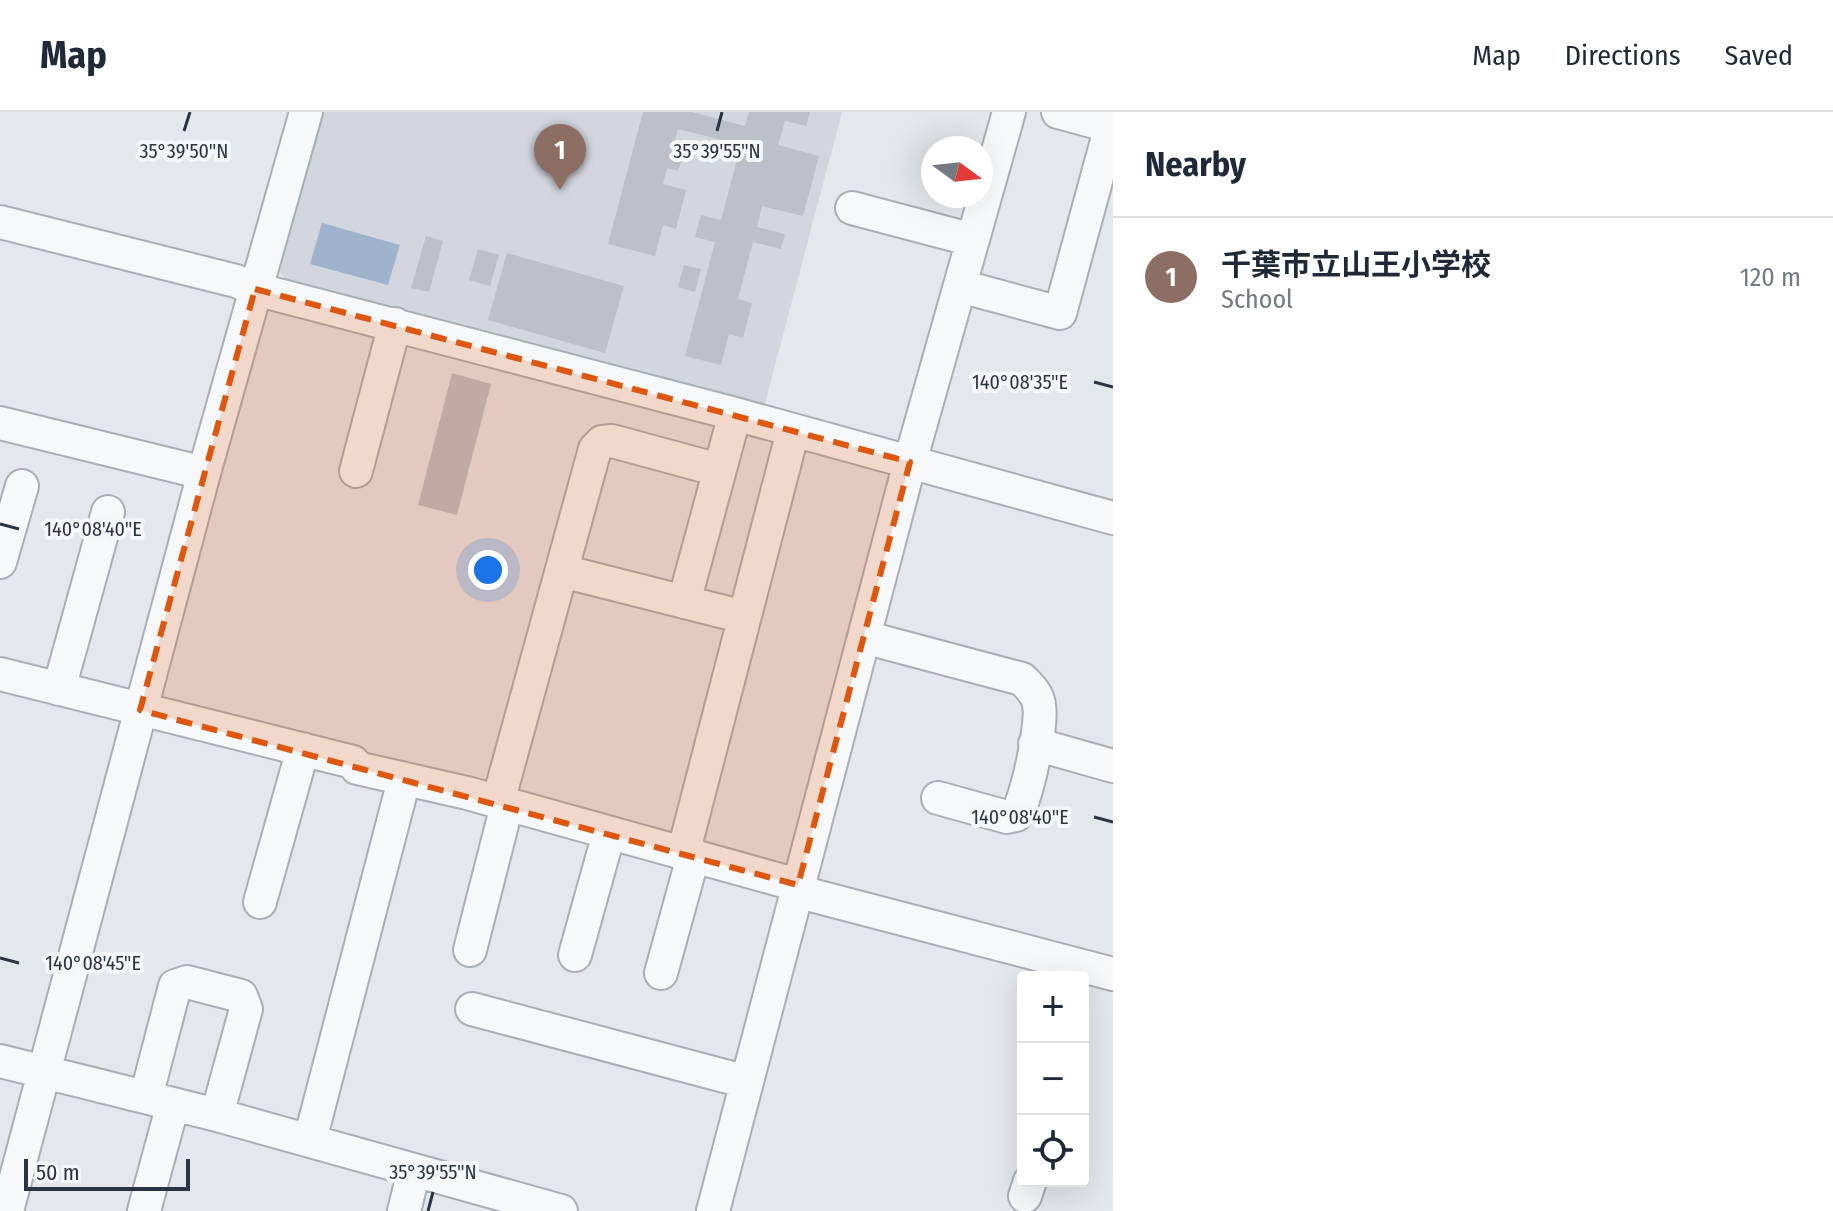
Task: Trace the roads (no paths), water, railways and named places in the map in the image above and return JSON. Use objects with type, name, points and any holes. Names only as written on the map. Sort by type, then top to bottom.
[{"type":"street","points":[[7,1211],[204,473],[306,112]]},
{"type":"street","points":[[713,1211],[910,462],[1009,112]]},
{"type":"street","points":[[960,286],[1060,313],[1112,126],[1058,112]]},
{"type":"street","points":[[852,208],[973,240]]},
{"type":"street","points":[[0,222],[236,281],[255,289],[735,414],[1113,518]]},
{"type":"street","points":[[356,471],[395,324]]},
{"type":"street","points":[[684,602],[735,414]]},
{"type":"street","points":[[0,423],[204,473]]},
{"type":"street","points":[[661,973],[744,617],[793,431]]},
{"type":"street","points":[[470,950],[502,804],[595,449],[602,442],[612,441],[719,470]]},
{"type":"street","points":[[0,562],[22,486]]},
{"type":"street","points":[[59,689],[108,512]]},
{"type":"street","points":[[562,571],[744,617]]},
{"type":"street","points":[[864,637],[1022,679],[1032,688],[1040,705],[1035,744],[1016,815],[1007,817],[938,798]]},
{"type":"street","points":[[0,674],[303,749],[404,780],[798,885],[811,895],[1095,976]]},
{"type":"street","points":[[1035,744],[1113,766]]},
{"type":"street","points":[[260,902],[303,749]]},
{"type":"street","points":[[310,1140],[404,780]]},
{"type":"street","points":[[575,955],[609,833]]},
{"type":"street","points":[[144,1211],[175,986],[187,982],[241,996],[246,1009],[217,1115]]},
{"type":"street","points":[[472,1009],[747,1082]]},
{"type":"street","points":[[0,1061],[310,1140],[414,1171],[476,1200],[561,1211]]},
{"type":"street","points":[[404,1211],[414,1171]]},
{"type":"water","points":[[322,223],[400,245],[388,285],[310,264]]},
{"type":"place","name":"千葉市立山王小学校","points":[[560,190]]}]
